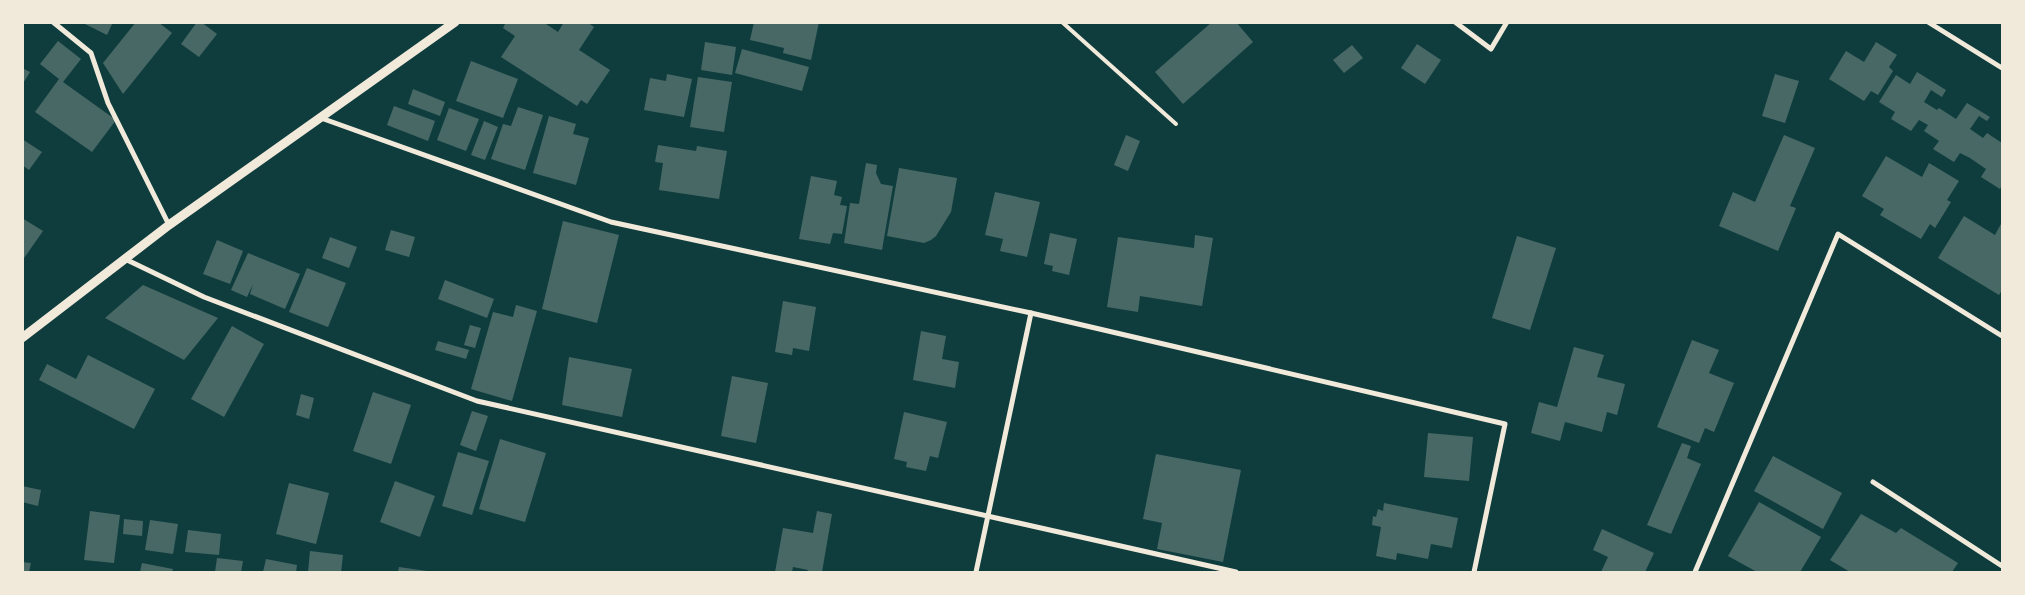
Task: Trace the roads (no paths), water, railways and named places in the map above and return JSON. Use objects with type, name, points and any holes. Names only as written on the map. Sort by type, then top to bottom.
[{"type":"street","points":[[53,22],[91,53],[108,103],[169,225]]},
{"type":"street","points":[[22,338],[169,225],[455,22]]},
{"type":"street","points":[[1455,22],[1491,49],[1507,22]]},
{"type":"street","points":[[1928,22],[2002,68]]},
{"type":"street","points":[[320,118],[610,222],[1031,313],[1506,424],[1474,572]]},
{"type":"street","points":[[1696,572],[1838,234],[2002,336]]},
{"type":"street","points":[[125,259],[204,297],[478,401],[1236,572]]},
{"type":"street","points":[[976,572],[1031,313]]},
{"type":"street","points":[[1873,482],[2002,566]]},
{"type":"lane","points":[[1062,22],[1176,124]]}]
